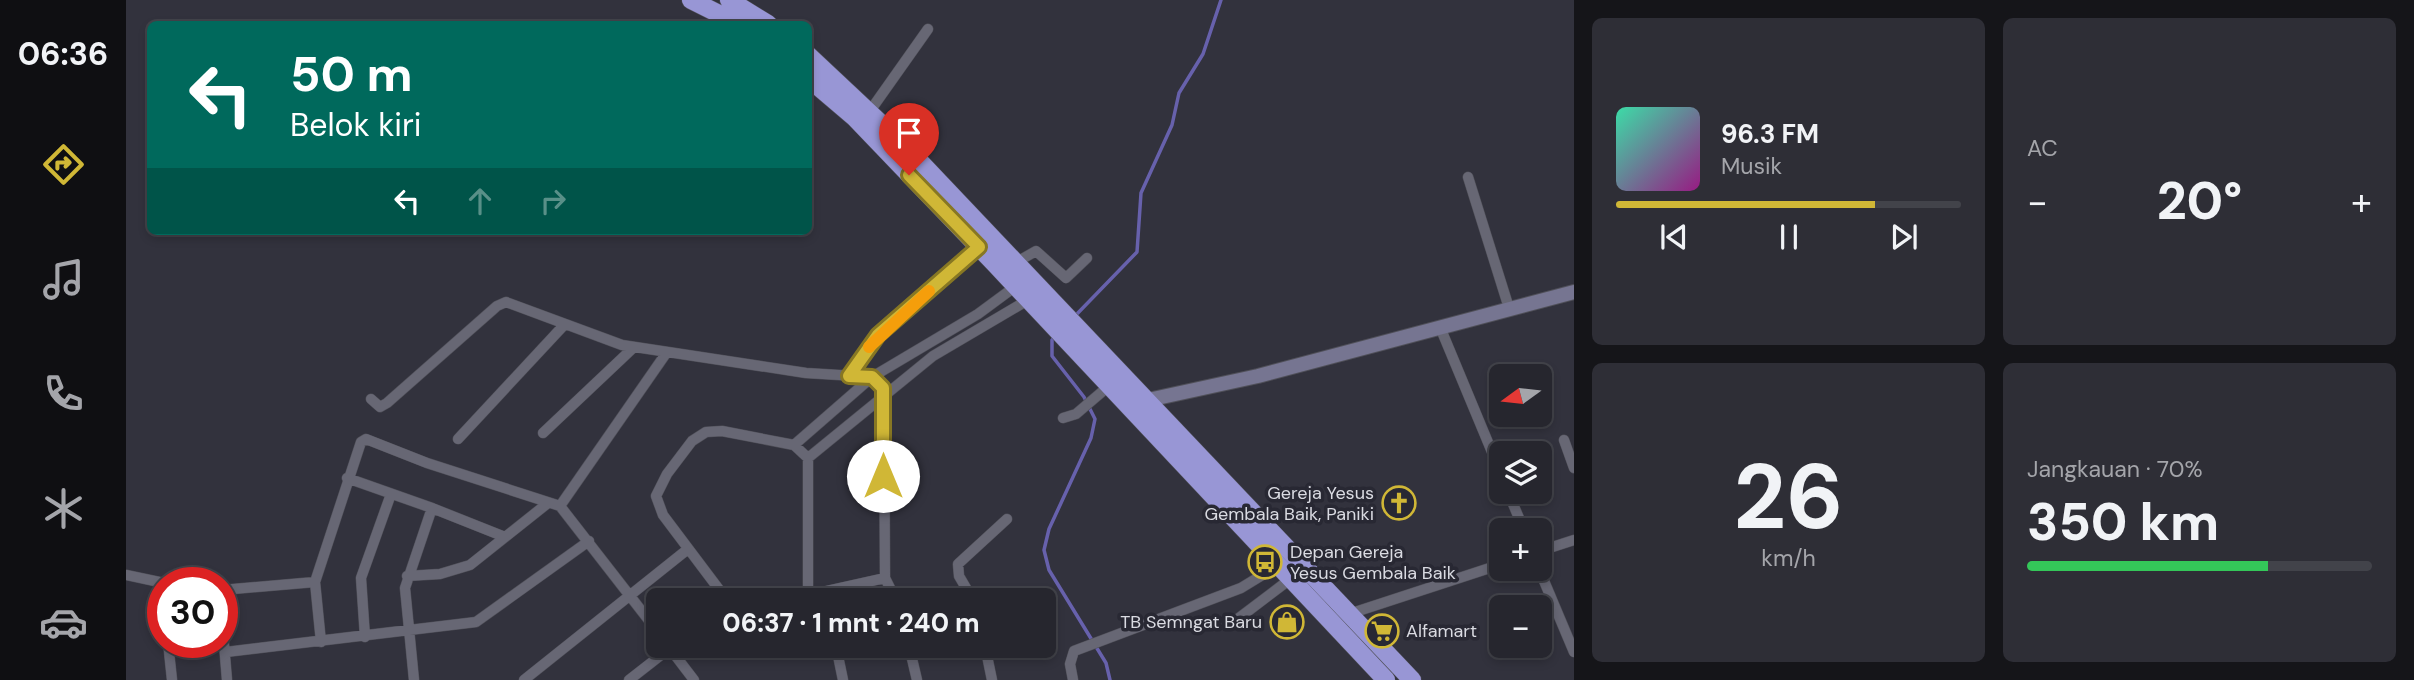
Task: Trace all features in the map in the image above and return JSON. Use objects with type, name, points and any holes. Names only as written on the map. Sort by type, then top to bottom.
[{"type":"highway","points":[[691,0],[732,9],[761,21]]},
{"type":"highway","points":[[812,59],[870,111],[1015,263],[1032,297]]},
{"type":"highway","points":[[812,81],[855,118],[979,247],[1078,340],[1148,400],[1412,680]]},
{"type":"highway","points":[[1078,340],[1110,385],[1283,573],[1386,680]]},
{"type":"street","points":[[870,111],[928,29]]},
{"type":"street","points":[[1468,177],[1509,308]]},
{"type":"street","points":[[849,376],[878,335],[979,247]]},
{"type":"street","points":[[1015,263],[1036,251],[1066,278],[1087,258]]},
{"type":"street","points":[[1148,400],[1258,376],[1574,292]]},
{"type":"street","points":[[794,445],[872,377],[978,314],[1032,297]]},
{"type":"street","points":[[808,458],[884,393],[933,356],[1032,297]]},
{"type":"street","points":[[371,399],[380,407],[387,403],[503,303],[526,307],[565,324],[634,347],[806,373],[872,377],[880,383],[884,393],[885,578],[890,588]]},
{"type":"street","points":[[458,439],[565,324]]},
{"type":"street","points":[[1440,327],[1489,445]]},
{"type":"street","points":[[543,433],[634,347]]},
{"type":"street","points":[[560,506],[667,352]]},
{"type":"street","points":[[1063,418],[1082,409],[1110,385]]},
{"type":"street","points":[[718,588],[663,515],[656,496],[667,474],[692,440],[700,434],[718,431],[794,445],[808,458],[808,588]]},
{"type":"street","points":[[321,642],[315,582],[347,478],[361,442],[368,440],[427,463],[560,506],[646,616]]},
{"type":"street","points":[[1563,440],[1574,468]]},
{"type":"street","points":[[347,478],[505,537]]},
{"type":"street","points":[[365,637],[361,578],[391,494]]},
{"type":"street","points":[[407,576],[440,574],[470,565],[548,503]]},
{"type":"street","points":[[414,680],[408,631],[407,576],[432,508]]},
{"type":"street","points":[[966,588],[959,576],[958,564],[1007,519]]},
{"type":"street","points":[[1552,547],[1574,540]]},
{"type":"street","points":[[238,651],[365,637],[482,620],[589,541]]},
{"type":"street","points":[[524,680],[688,549]]},
{"type":"street","points":[[1348,614],[1489,568]]},
{"type":"street","points":[[1235,621],[1283,573]]},
{"type":"street","points":[[1073,680],[1072,655],[1087,646],[1283,573]]},
{"type":"street","points":[[126,575],[147,579]]},
{"type":"street","points":[[852,588],[885,578]]},
{"type":"street","points":[[1544,581],[1574,652]]},
{"type":"street","points":[[238,589],[315,582]]},
{"type":"street","points":[[170,658],[172,680]]},
{"type":"street","points":[[226,658],[227,680]]},
{"type":"street","points":[[629,680],[656,658]]},
{"type":"street","points":[[677,658],[694,680]]},
{"type":"street","points":[[839,658],[844,680]]},
{"type":"street","points":[[912,658],[917,680]]},
{"type":"street","points":[[987,658],[992,680]]},
{"type":"street","points":[[646,666],[647,680]]},
{"type":"waterway","points":[[1075,316],[1137,252],[1141,193],[1172,125],[1179,93],[1203,54],[1221,0]]},
{"type":"waterway","points":[[1055,336],[1052,340],[1052,356],[1084,397],[1095,419],[1091,438],[1049,529],[1044,550],[1049,570],[1106,663],[1110,680]]},
{"type":"slow traffic","points":[[869,347],[878,335],[929,291]]},
{"type":"place","name":"Gereja Yesus Gembala Baik, Paniki","points":[[1399,503]]},
{"type":"place","name":"Depan Gereja Yesus Gembala Baik","points":[[1265,562]]},
{"type":"place","name":"TB Semngat Baru","points":[[1287,622]]},
{"type":"place","name":"Alfamart","points":[[1382,631]]},
{"type":"route","points":[[883,476],[883,388],[875,378],[849,376],[878,335],[979,247],[909,175]]}]
